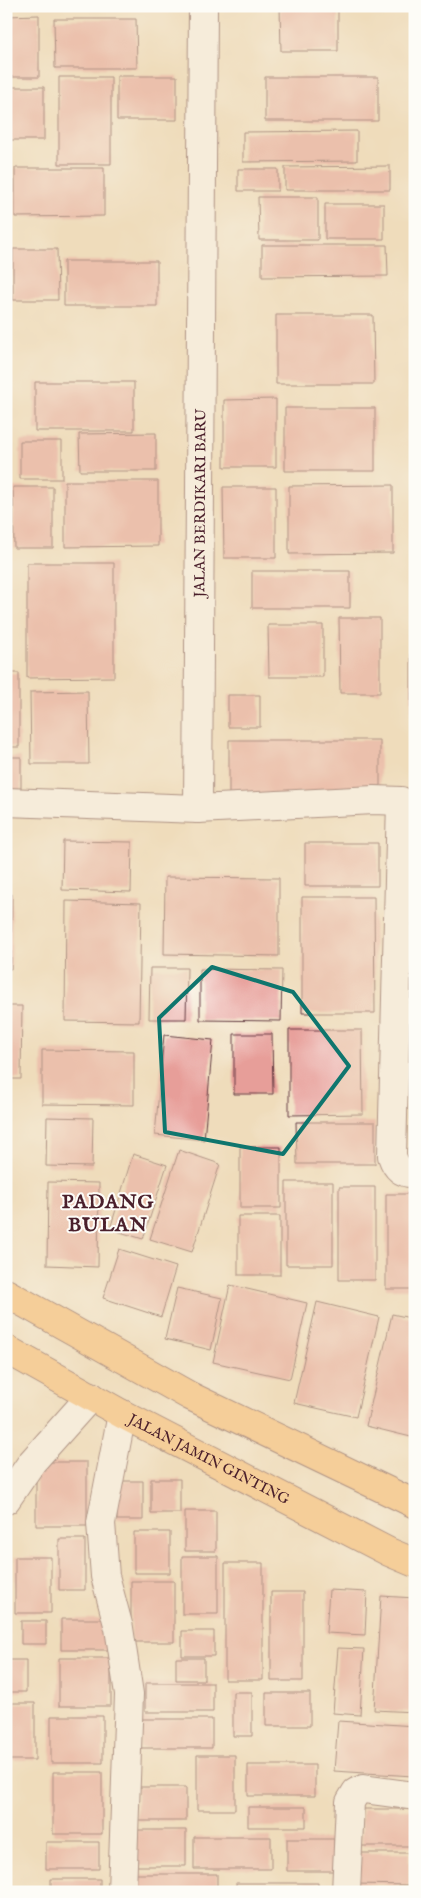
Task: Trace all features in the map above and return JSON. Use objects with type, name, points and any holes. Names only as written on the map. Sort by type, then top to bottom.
[{"type":"main road","points":[[6,1293],[190,1396],[415,1504]]},
{"type":"main road","name":"JALAN JAMIN GINTING","points":[[6,1349],[122,1414],[388,1552],[415,1563]]},
{"type":"street","name":"JALAN BERDIKARI BARU","points":[[198,808],[203,6]]},
{"type":"street","points":[[6,802],[198,808],[364,800],[401,801],[392,1156],[399,1170],[408,1174],[415,1173]]},
{"type":"street","points":[[6,1500],[32,1462],[91,1396]]},
{"type":"street","points":[[122,1414],[100,1523],[105,1576],[119,1628],[129,1694],[122,1892]]},
{"type":"street","points":[[346,1892],[350,1802],[356,1792],[363,1789],[415,1796]]},
{"type":"highlighted area","points":[[212,967],[293,992],[349,1066],[283,1154],[165,1132],[159,1018]]},
{"type":"building","points":[[280,6],[338,6],[338,51],[281,51]]},
{"type":"building","points":[[39,15],[39,77],[6,77],[6,16]]},
{"type":"building","points":[[54,19],[136,19],[137,68],[55,68]]},
{"type":"building","points":[[117,76],[177,76],[177,120],[117,120]]},
{"type":"building","points":[[59,77],[111,77],[111,164],[59,164]]},
{"type":"building","points":[[265,77],[378,77],[378,121],[265,121]]},
{"type":"building","points":[[6,87],[44,87],[44,140],[6,140]]},
{"type":"building","points":[[357,131],[357,161],[243,162],[243,132]]},
{"type":"building","points":[[390,166],[390,190],[285,190],[285,167]]},
{"type":"building","points":[[15,168],[104,168],[104,216],[15,217]]},
{"type":"building","points":[[238,169],[278,169],[278,191],[238,191]]},
{"type":"building","points":[[258,197],[318,197],[318,240],[259,240]]},
{"type":"building","points":[[325,204],[384,204],[384,239],[325,239]]},
{"type":"building","points":[[262,245],[387,245],[388,276],[262,277]]},
{"type":"building","points":[[13,249],[57,249],[58,300],[13,300]]},
{"type":"building","points":[[64,261],[157,261],[157,306],[64,306]]},
{"type":"building","points":[[276,315],[373,315],[374,384],[276,384]]},
{"type":"building","points":[[6,365],[8,365],[8,411],[6,411]]},
{"type":"building","points":[[35,382],[134,382],[134,431],[35,431]]},
{"type":"building","points":[[276,399],[276,467],[224,467],[224,400]]},
{"type":"building","points":[[285,408],[375,408],[375,471],[285,471]]},
{"type":"building","points":[[156,433],[156,471],[80,471],[79,434]]},
{"type":"building","points":[[20,441],[62,441],[62,479],[20,479]]},
{"type":"building","points":[[65,481],[158,481],[158,546],[65,547]]},
{"type":"building","points":[[393,485],[393,553],[289,554],[289,486]]},
{"type":"building","points":[[13,487],[53,487],[53,548],[14,548]]},
{"type":"building","points":[[223,487],[276,487],[276,558],[224,558]]},
{"type":"building","points":[[27,563],[114,563],[114,677],[27,678]]},
{"type":"building","points":[[252,571],[350,571],[350,608],[252,608]]},
{"type":"building","points":[[339,618],[380,618],[380,693],[340,693]]},
{"type":"building","points":[[268,625],[323,625],[323,677],[269,677]]},
{"type":"building","points":[[411,652],[415,652],[415,716],[411,716]]},
{"type":"building","points":[[6,673],[19,673],[19,747],[6,747]]},
{"type":"building","points":[[88,691],[89,764],[31,764],[30,692]]},
{"type":"building","points":[[228,695],[260,695],[260,727],[228,727]]},
{"type":"building","points":[[229,740],[380,740],[380,796],[229,797]]},
{"type":"building","points":[[6,757],[21,757],[21,798],[6,798]]},
{"type":"building","points":[[63,841],[132,842],[131,892],[62,890]]},
{"type":"building","points":[[305,843],[378,843],[378,886],[305,886]]},
{"type":"building","points":[[165,877],[279,878],[279,956],[164,954]]},
{"type":"building","points":[[6,894],[12,894],[11,969],[6,969]]},
{"type":"building","points":[[302,897],[374,897],[375,1013],[302,1013]]},
{"type":"building","points":[[66,901],[141,903],[139,1022],[65,1021]]},
{"type":"building","points":[[411,929],[415,929],[415,982],[413,982]]},
{"type":"building","points":[[150,968],[187,968],[186,1019],[149,1019]]},
{"type":"building","points":[[200,969],[282,970],[281,1021],[200,1020]]},
{"type":"building","points":[[6,1006],[22,1006],[21,1079],[6,1079]]},
{"type":"building","points":[[409,1007],[415,1007],[415,1065],[411,1065]]},
{"type":"building","points":[[289,1030],[362,1030],[363,1114],[289,1115]]},
{"type":"building","points":[[234,1034],[272,1034],[273,1094],[234,1094]]},
{"type":"building","points":[[164,1035],[213,1040],[204,1140],[155,1135]]},
{"type":"building","points":[[42,1050],[134,1051],[134,1105],[42,1104]]},
{"type":"building","points":[[410,1077],[415,1077],[415,1161],[412,1161]]},
{"type":"building","points":[[47,1117],[93,1118],[92,1167],[46,1166]]},
{"type":"building","points":[[296,1122],[375,1122],[375,1164],[297,1164]]},
{"type":"building","points":[[240,1147],[281,1147],[281,1208],[240,1208]]},
{"type":"building","points":[[179,1150],[220,1164],[192,1252],[150,1239]]},
{"type":"building","points":[[133,1154],[167,1165],[143,1239],[110,1229]]},
{"type":"building","points":[[48,1182],[99,1183],[98,1267],[47,1265]]},
{"type":"building","points":[[286,1182],[333,1182],[333,1265],[286,1265]]},
{"type":"building","points":[[339,1187],[375,1187],[375,1280],[339,1280]]},
{"type":"building","points":[[386,1194],[415,1194],[415,1289],[386,1289]]},
{"type":"building","points":[[238,1216],[280,1216],[280,1275],[238,1275]]},
{"type":"building","points":[[119,1249],[176,1267],[161,1317],[103,1298]]},
{"type":"building","points":[[230,1285],[307,1303],[290,1379],[213,1362]]},
{"type":"building","points":[[177,1288],[222,1298],[211,1350],[165,1339]]},
{"type":"building","points":[[317,1302],[379,1317],[356,1417],[294,1403]]},
{"type":"building","points":[[392,1314],[415,1319],[415,1438],[366,1426]]},
{"type":"building","points":[[36,1462],[87,1462],[87,1526],[36,1526]]},
{"type":"building","points":[[151,1479],[180,1479],[180,1513],[151,1513]]},
{"type":"building","points":[[117,1481],[143,1481],[143,1520],[117,1520]]},
{"type":"building","points":[[185,1511],[216,1511],[216,1551],[185,1551]]},
{"type":"building","points":[[134,1532],[170,1532],[170,1573],[134,1573]]},
{"type":"building","points":[[59,1539],[85,1539],[85,1590],[59,1590]]},
{"type":"building","points":[[182,1556],[218,1556],[218,1614],[182,1614]]},
{"type":"building","points":[[15,1557],[51,1557],[51,1613],[15,1613]]},
{"type":"building","points":[[225,1563],[263,1563],[263,1680],[225,1680]]},
{"type":"building","points":[[131,1581],[174,1581],[174,1642],[131,1642]]},
{"type":"building","points":[[329,1590],[367,1592],[365,1635],[326,1633]]},
{"type":"building","points":[[271,1592],[303,1592],[303,1681],[271,1681]]},
{"type":"building","points":[[381,1596],[415,1598],[415,1712],[374,1710]]},
{"type":"building","points":[[61,1619],[108,1619],[108,1650],[61,1650]]},
{"type":"building","points":[[21,1621],[46,1621],[46,1644],[21,1644]]},
{"type":"building","points":[[182,1631],[214,1631],[214,1656],[182,1656]]},
{"type":"building","points":[[338,1648],[364,1649],[360,1715],[333,1713]]},
{"type":"building","points":[[59,1658],[111,1658],[111,1706],[59,1706]]},
{"type":"building","points":[[176,1658],[204,1658],[204,1680],[176,1680]]},
{"type":"building","points":[[6,1660],[26,1660],[26,1692],[6,1692]]},
{"type":"building","points":[[145,1683],[213,1683],[213,1712],[145,1712]]},
{"type":"building","points":[[233,1692],[252,1692],[252,1736],[233,1736]]},
{"type":"building","points":[[266,1693],[310,1693],[310,1726],[266,1726]]},
{"type":"building","points":[[6,1703],[35,1703],[35,1760],[6,1760]]},
{"type":"building","points":[[51,1716],[103,1716],[103,1763],[51,1763]]},
{"type":"building","points":[[140,1719],[212,1719],[212,1748],[140,1748]]},
{"type":"building","points":[[338,1721],[415,1726],[413,1776],[334,1771]]},
{"type":"building","points":[[197,1755],[235,1755],[235,1810],[197,1810]]},
{"type":"building","points":[[248,1765],[315,1765],[315,1796],[248,1796]]},
{"type":"building","points":[[53,1772],[102,1772],[102,1834],[53,1834]]},
{"type":"building","points":[[137,1787],[186,1787],[186,1821],[137,1821]]},
{"type":"building","points":[[248,1807],[306,1807],[306,1827],[248,1827]]},
{"type":"building","points":[[362,1809],[414,1809],[413,1846],[362,1846]]},
{"type":"building","points":[[136,1830],[186,1830],[186,1866],[136,1866]]},
{"type":"building","points":[[194,1837],[271,1837],[271,1869],[194,1869]]},
{"type":"building","points":[[287,1839],[334,1839],[334,1871],[287,1871]]},
{"type":"building","points":[[46,1842],[99,1842],[99,1869],[46,1869]]},
{"type":"building","points":[[356,1853],[409,1853],[409,1885],[356,1884]]},
{"type":"building","points":[[135,1874],[217,1874],[217,1892],[135,1892]]},
{"type":"building","points":[[51,1879],[100,1879],[100,1892],[51,1892]]},
{"type":"building","points":[[236,1883],[318,1883],[318,1892],[236,1892]]},
{"type":"district","name":"PADANG BULAN","points":[[108,1214]]}]
